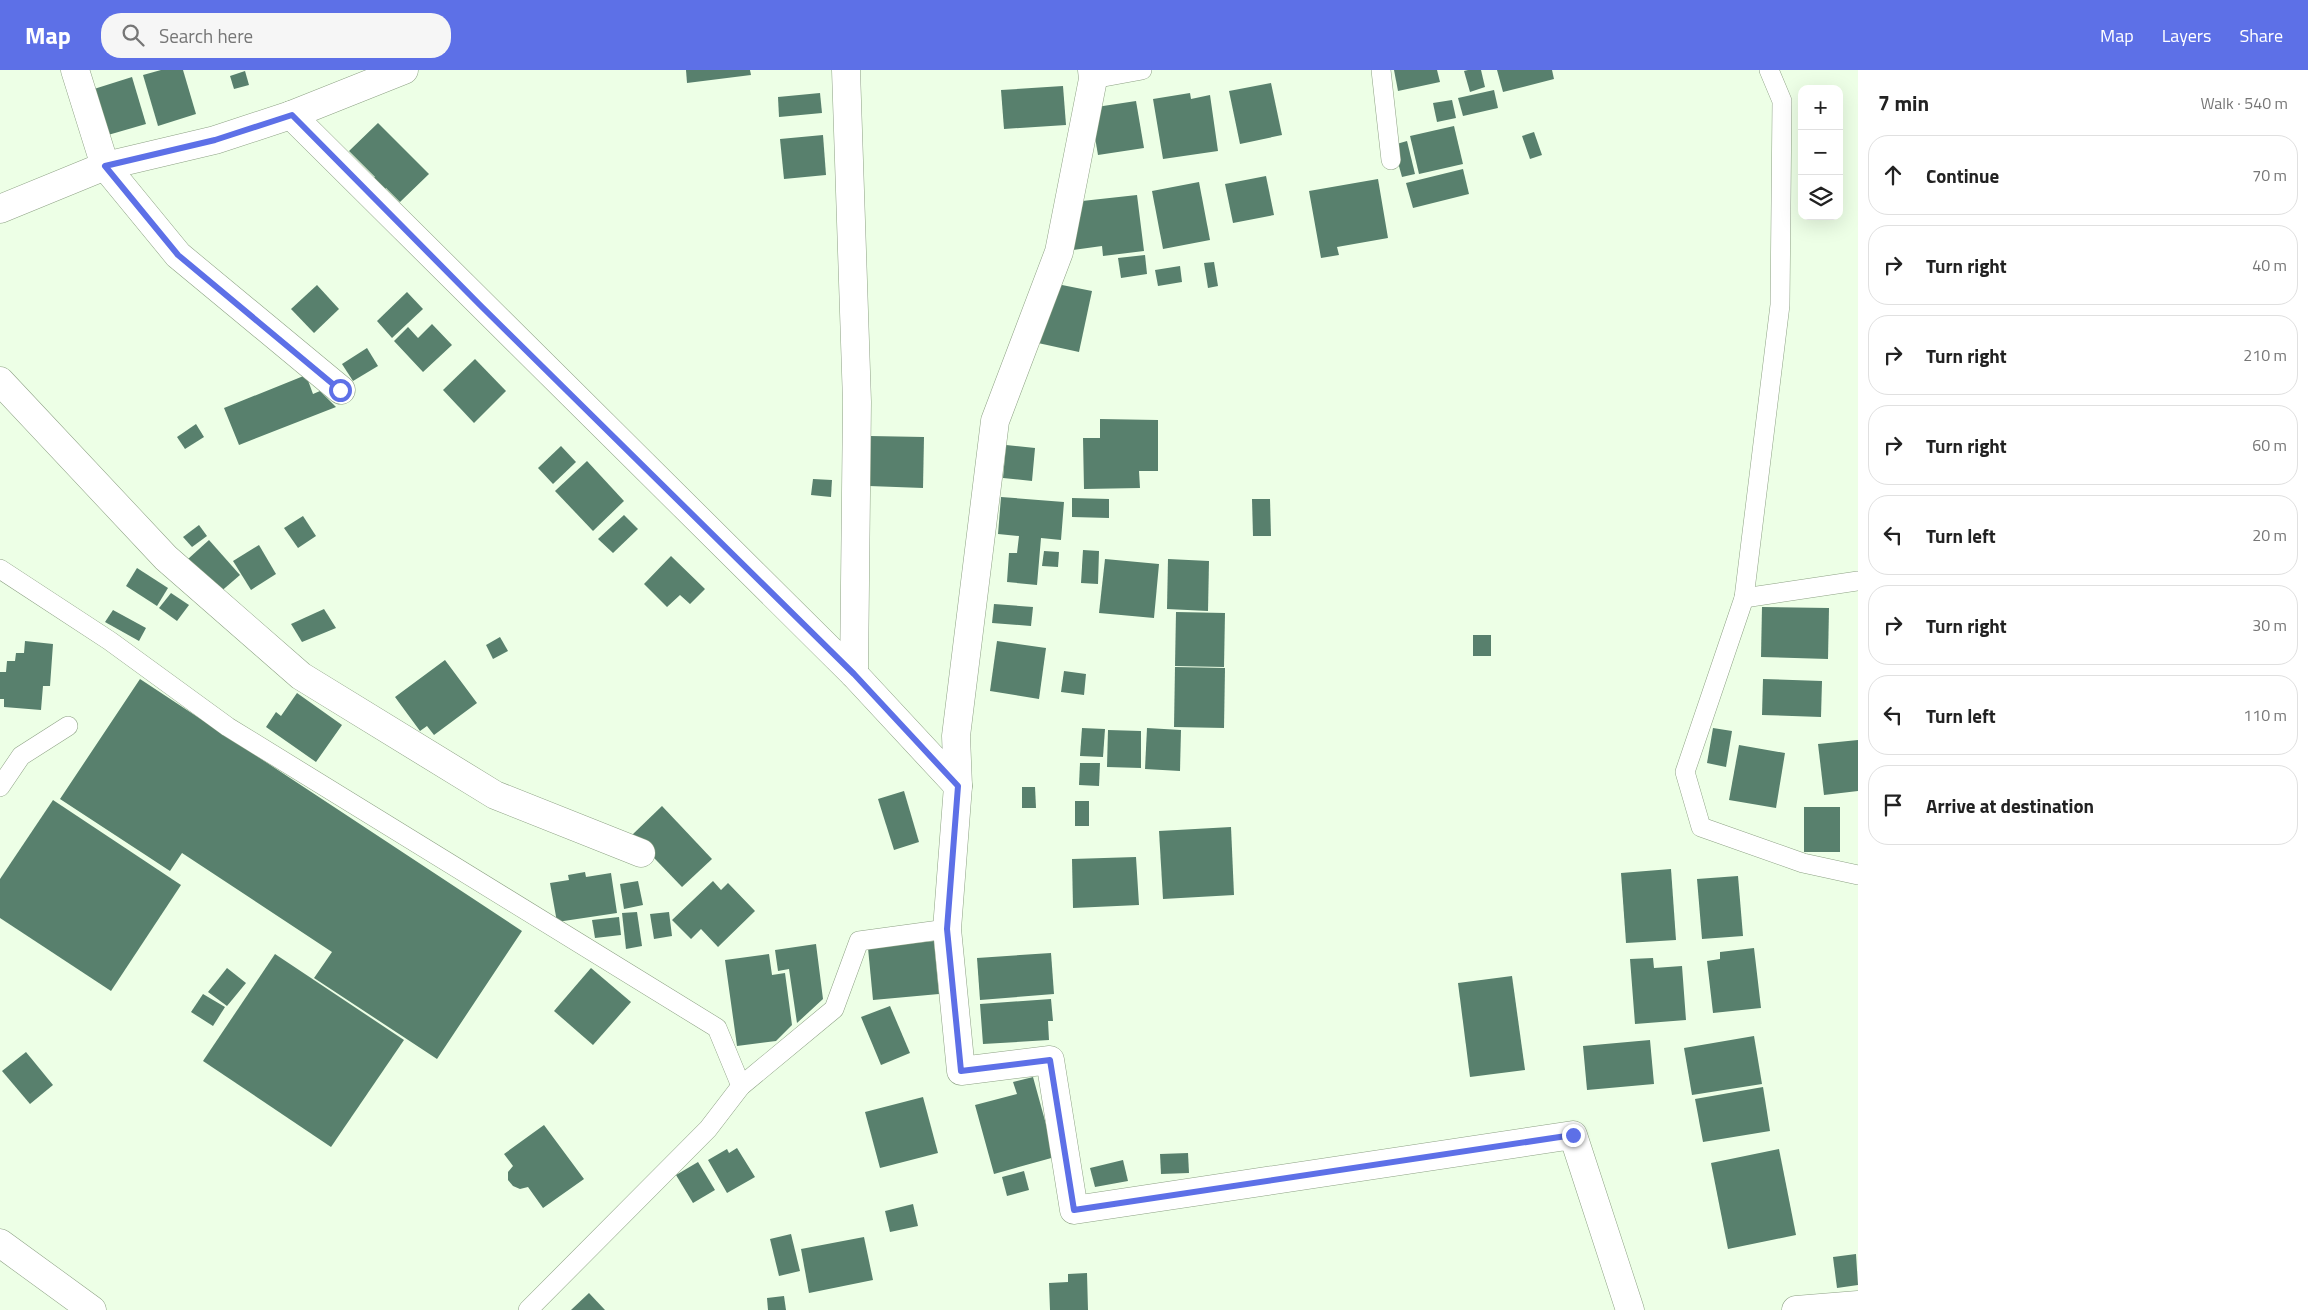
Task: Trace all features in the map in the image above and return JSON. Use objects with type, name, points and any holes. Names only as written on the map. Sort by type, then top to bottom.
[{"type":"street","points":[[75,70],[105,166],[178,255],[340,390]]},
{"type":"street","points":[[0,209],[105,166],[215,140],[292,115],[404,70]]},
{"type":"street","points":[[846,70],[857,402],[854,674]]},
{"type":"street","points":[[1093,75],[1058,252],[995,421],[956,736],[958,786],[947,929],[961,1071],[1050,1060],[1074,1210],[1573,1135],[1630,1310]]},
{"type":"street","points":[[292,115],[480,305],[854,674],[958,786]]},
{"type":"street","points":[[0,381],[166,558],[301,676],[495,795],[641,852]]},
{"type":"street","points":[[0,1243],[92,1310]]},
{"type":"street","points":[[1796,1310],[1858,1305]]},
{"type":"lane","points":[[1093,75],[1142,70]]},
{"type":"lane","points":[[1381,70],[1392,160]]},
{"type":"lane","points":[[1769,70],[1782,101],[1780,305],[1744,598],[1685,772],[1701,827],[1803,862],[1858,875]]},
{"type":"lane","points":[[0,569],[110,641],[228,726],[717,1028],[740,1086]]},
{"type":"lane","points":[[1744,598],[1858,581]]},
{"type":"lane","points":[[0,787],[21,756],[68,726]]},
{"type":"lane","points":[[528,1310],[708,1129],[740,1086],[834,1009],[859,941],[947,929]]},
{"type":"building","points":[[161,70],[183,70],[196,114],[158,126],[143,75]]},
{"type":"building","points":[[686,70],[750,70],[751,75],[687,83]]},
{"type":"building","points":[[1394,70],[1437,70],[1440,82],[1398,91]]},
{"type":"building","points":[[1481,70],[1485,87],[1470,92],[1464,71]]},
{"type":"building","points":[[1497,70],[1552,70],[1554,79],[1503,92]]},
{"type":"building","points":[[245,71],[249,85],[234,89],[230,76]]},
{"type":"building","points":[[132,77],[146,124],[108,135],[94,89]]},
{"type":"building","points":[[1271,83],[1282,135],[1240,144],[1229,91]]},
{"type":"building","points":[[1063,86],[1066,125],[1004,129],[1001,90]]},
{"type":"building","points":[[1494,90],[1498,108],[1463,116],[1458,98]]},
{"type":"building","points":[[820,93],[822,113],[779,117],[778,97]]},
{"type":"building","points":[[1190,93],[1191,99],[1210,95],[1218,151],[1163,159],[1153,99]]},
{"type":"building","points":[[1452,100],[1456,118],[1437,122],[1433,103]]},
{"type":"building","points":[[1136,101],[1144,148],[1098,155],[1090,108]]},
{"type":"building","points":[[378,123],[429,174],[400,202],[386,188],[381,194],[369,182],[375,177],[349,151]]},
{"type":"building","points":[[1454,126],[1463,164],[1419,174],[1410,136]]},
{"type":"building","points":[[1534,132],[1542,155],[1530,159],[1522,136]]},
{"type":"building","points":[[823,135],[826,175],[784,179],[780,139]]},
{"type":"building","points":[[1407,141],[1415,174],[1402,177],[1393,145]]},
{"type":"building","points":[[1463,169],[1469,194],[1413,208],[1406,183]]},
{"type":"building","points":[[1266,176],[1274,215],[1233,223],[1225,184]]},
{"type":"building","points":[[1378,179],[1388,238],[1337,247],[1339,255],[1321,258],[1309,191]]},
{"type":"building","points":[[1199,182],[1210,240],[1163,249],[1152,191]]},
{"type":"building","points":[[1137,195],[1144,251],[1103,256],[1102,246],[1073,250],[1073,202]]},
{"type":"building","points":[[1145,255],[1147,274],[1121,278],[1118,258]]},
{"type":"building","points":[[1214,262],[1218,286],[1208,288],[1204,263]]},
{"type":"building","points":[[1180,266],[1182,282],[1158,286],[1155,270]]},
{"type":"building","points":[[1052,283],[1092,291],[1079,352],[1038,343]]},
{"type":"building","points":[[317,285],[339,309],[314,333],[291,309]]},
{"type":"building","points":[[407,292],[423,309],[392,338],[377,321]]},
{"type":"building","points":[[432,324],[452,345],[423,372],[394,341],[408,327],[418,338]]},
{"type":"building","points":[[367,348],[378,366],[353,381],[342,364]]},
{"type":"building","points":[[475,359],[506,391],[474,423],[443,390]]},
{"type":"building","points":[[306,375],[313,394],[320,391],[336,407],[239,445],[224,408]]},
{"type":"building","points":[[1100,419],[1158,420],[1158,471],[1139,471],[1140,488],[1084,489],[1083,438],[1100,438]]},
{"type":"building","points":[[196,424],[204,437],[185,449],[177,437]]},
{"type":"building","points":[[870,436],[924,437],[923,488],[869,486]]},
{"type":"building","points":[[1006,445],[1035,448],[1032,481],[1003,478]]},
{"type":"building","points":[[561,446],[576,462],[553,484],[538,468]]},
{"type":"building","points":[[587,461],[624,501],[593,531],[555,491]]},
{"type":"building","points":[[813,479],[832,480],[831,497],[811,495]]},
{"type":"building","points":[[1001,497],[1064,502],[1061,540],[1041,538],[1037,585],[1007,582],[1009,553],[1017,553],[1019,536],[998,534]]},
{"type":"building","points":[[1072,498],[1109,499],[1109,518],[1072,517]]},
{"type":"building","points":[[1252,499],[1270,499],[1271,536],[1253,536]]},
{"type":"building","points":[[624,515],[638,529],[613,553],[598,539]]},
{"type":"building","points":[[303,516],[316,536],[298,548],[284,528]]},
{"type":"building","points":[[199,525],[207,536],[192,547],[183,537]]},
{"type":"building","points":[[209,540],[240,575],[218,594],[188,559]]},
{"type":"building","points":[[259,545],[276,574],[251,590],[233,561]]},
{"type":"building","points":[[1083,550],[1099,551],[1098,584],[1081,583]]},
{"type":"building","points":[[1044,551],[1059,552],[1058,567],[1042,566]]},
{"type":"building","points":[[671,556],[705,589],[690,604],[680,595],[667,607],[644,584]]},
{"type":"building","points":[[1105,559],[1159,564],[1154,618],[1099,613]]},
{"type":"building","points":[[1168,559],[1209,561],[1208,611],[1167,609]]},
{"type":"building","points":[[137,568],[168,588],[157,606],[126,586]]},
{"type":"building","points":[[171,593],[189,605],[177,621],[159,608]]},
{"type":"building","points":[[994,604],[1033,607],[1031,626],[992,623]]},
{"type":"building","points":[[1762,607],[1829,608],[1828,659],[1761,657]]},
{"type":"building","points":[[324,609],[336,628],[302,642],[291,624]]},
{"type":"building","points":[[113,610],[146,628],[139,641],[105,622]]},
{"type":"building","points":[[1176,612],[1225,613],[1224,667],[1175,666]]},
{"type":"building","points":[[1473,635],[1491,635],[1491,656],[1473,656]]},
{"type":"building","points":[[500,637],[508,651],[493,659],[486,645]]},
{"type":"building","points":[[25,641],[53,644],[50,686],[43,686],[41,710],[4,707],[4,699],[0,699],[0,672],[6,672],[7,661],[15,661],[16,653],[24,653]]},
{"type":"building","points":[[997,641],[1046,648],[1039,699],[990,691]]},
{"type":"building","points":[[445,660],[477,703],[434,735],[427,726],[420,731],[395,697]]},
{"type":"building","points":[[1175,667],[1225,668],[1224,728],[1174,727]]},
{"type":"building","points":[[1064,671],[1086,674],[1084,695],[1061,692]]},
{"type":"building","points":[[140,679],[522,931],[437,1059],[314,978],[332,952],[182,853],[170,871],[60,799]]},
{"type":"building","points":[[1763,679],[1822,681],[1821,717],[1762,715]]},
{"type":"building","points":[[297,693],[342,725],[316,762],[266,727],[276,712],[281,716]]},
{"type":"building","points":[[1082,728],[1105,729],[1103,757],[1080,756]]},
{"type":"building","points":[[1147,728],[1181,730],[1180,771],[1145,769]]},
{"type":"building","points":[[1713,728],[1732,731],[1726,767],[1707,763]]},
{"type":"building","points":[[1108,730],[1141,731],[1141,768],[1107,767]]},
{"type":"building","points":[[1858,740],[1858,791],[1824,795],[1818,744]]},
{"type":"building","points":[[1739,745],[1785,753],[1776,808],[1729,800]]},
{"type":"building","points":[[1080,763],[1100,763],[1099,786],[1079,785]]},
{"type":"building","points":[[1022,787],[1035,787],[1036,808],[1022,808]]},
{"type":"building","points":[[904,791],[919,842],[894,850],[878,799]]},
{"type":"building","points":[[53,800],[181,885],[111,991],[0,918],[0,879]]},
{"type":"building","points":[[1075,801],[1089,801],[1089,826],[1075,826]]},
{"type":"building","points":[[662,806],[712,859],[682,887],[632,835]]},
{"type":"building","points":[[1804,807],[1840,807],[1840,852],[1804,852]]},
{"type":"building","points":[[1231,827],[1234,895],[1163,899],[1159,831]]},
{"type":"building","points":[[1136,857],[1139,905],[1073,908],[1072,859]]},
{"type":"building","points":[[1671,869],[1676,940],[1626,943],[1621,873]]},
{"type":"building","points":[[585,872],[586,877],[611,873],[617,913],[557,922],[550,883],[569,880],[568,875]]},
{"type":"building","points":[[1738,876],[1743,936],[1702,939],[1697,879]]},
{"type":"building","points":[[638,881],[643,905],[624,909],[620,884]]},
{"type":"building","points":[[713,881],[721,890],[728,883],[755,911],[718,947],[701,929],[691,939],[672,920]]},
{"type":"building","points":[[637,912],[642,946],[626,949],[622,913]]},
{"type":"building","points":[[669,912],[672,936],[654,939],[650,914]]},
{"type":"building","points":[[619,917],[621,935],[595,938],[592,920]]},
{"type":"building","points":[[934,941],[939,994],[873,1000],[868,948]]},
{"type":"building","points":[[816,944],[823,999],[797,1023],[789,969],[778,971],[775,950]]},
{"type":"building","points":[[1754,948],[1761,1008],[1713,1013],[1707,961],[1720,959],[1720,952]]},
{"type":"building","points":[[1051,953],[1054,994],[980,1000],[977,958]]},
{"type":"building","points":[[275,954],[404,1040],[331,1147],[203,1061]]},
{"type":"building","points":[[769,954],[772,975],[785,973],[792,1025],[776,1041],[737,1046],[725,960]]},
{"type":"building","points":[[1653,958],[1654,968],[1682,966],[1686,1020],[1635,1024],[1630,959]]},
{"type":"building","points":[[227,968],[246,983],[227,1006],[208,992]]},
{"type":"building","points":[[591,968],[631,1002],[593,1045],[554,1011]]},
{"type":"building","points":[[1512,976],[1525,1070],[1470,1077],[1458,983]]},
{"type":"building","points":[[203,994],[225,1007],[213,1026],[191,1012]]},
{"type":"building","points":[[1051,999],[1053,1021],[1048,1021],[1049,1040],[983,1044],[980,1004]]},
{"type":"building","points":[[890,1006],[910,1053],[881,1065],[861,1017]]},
{"type":"building","points":[[1754,1036],[1762,1084],[1692,1095],[1684,1048]]},
{"type":"building","points":[[1650,1040],[1654,1084],[1587,1090],[1583,1046]]},
{"type":"building","points":[[26,1052],[53,1085],[30,1104],[2,1071]]},
{"type":"building","points":[[1033,1077],[1055,1157],[994,1174],[975,1105],[1017,1094],[1013,1082]]},
{"type":"building","points":[[1763,1087],[1770,1131],[1703,1142],[1695,1099]]},
{"type":"building","points":[[923,1097],[938,1153],[880,1168],[865,1112]]},
{"type":"building","points":[[544,1125],[584,1179],[543,1208],[528,1187],[520,1189],[513,1186],[508,1180],[508,1172],[513,1166],[504,1154]]},
{"type":"building","points":[[737,1148],[755,1177],[727,1193],[708,1160],[727,1149],[729,1153]]},
{"type":"building","points":[[1779,1149],[1796,1235],[1728,1249],[1711,1163]]},
{"type":"building","points":[[1188,1153],[1189,1173],[1161,1174],[1160,1154]]},
{"type":"building","points":[[1123,1160],[1128,1181],[1095,1187],[1090,1168]]},
{"type":"building","points":[[698,1162],[715,1190],[693,1203],[676,1175]]},
{"type":"building","points":[[1024,1171],[1029,1190],[1007,1196],[1002,1177]]},
{"type":"building","points":[[913,1204],[918,1226],[890,1232],[885,1211]]},
{"type":"building","points":[[791,1234],[800,1271],[779,1276],[770,1239]]},
{"type":"building","points":[[864,1237],[873,1280],[809,1293],[801,1249]]},
{"type":"building","points":[[1856,1254],[1858,1285],[1837,1288],[1833,1257]]},
{"type":"building","points":[[1087,1273],[1088,1310],[1050,1310],[1049,1283],[1068,1282],[1068,1274]]},
{"type":"building","points":[[589,1293],[605,1310],[571,1310]]},
{"type":"building","points":[[784,1296],[786,1310],[768,1310],[767,1298]]},
{"type":"route","points":[[340,390],[178,255],[105,166],[215,140],[292,115],[480,305],[854,674],[958,786],[947,929],[961,1071],[1050,1060],[1074,1210],[1573,1135]]}]
